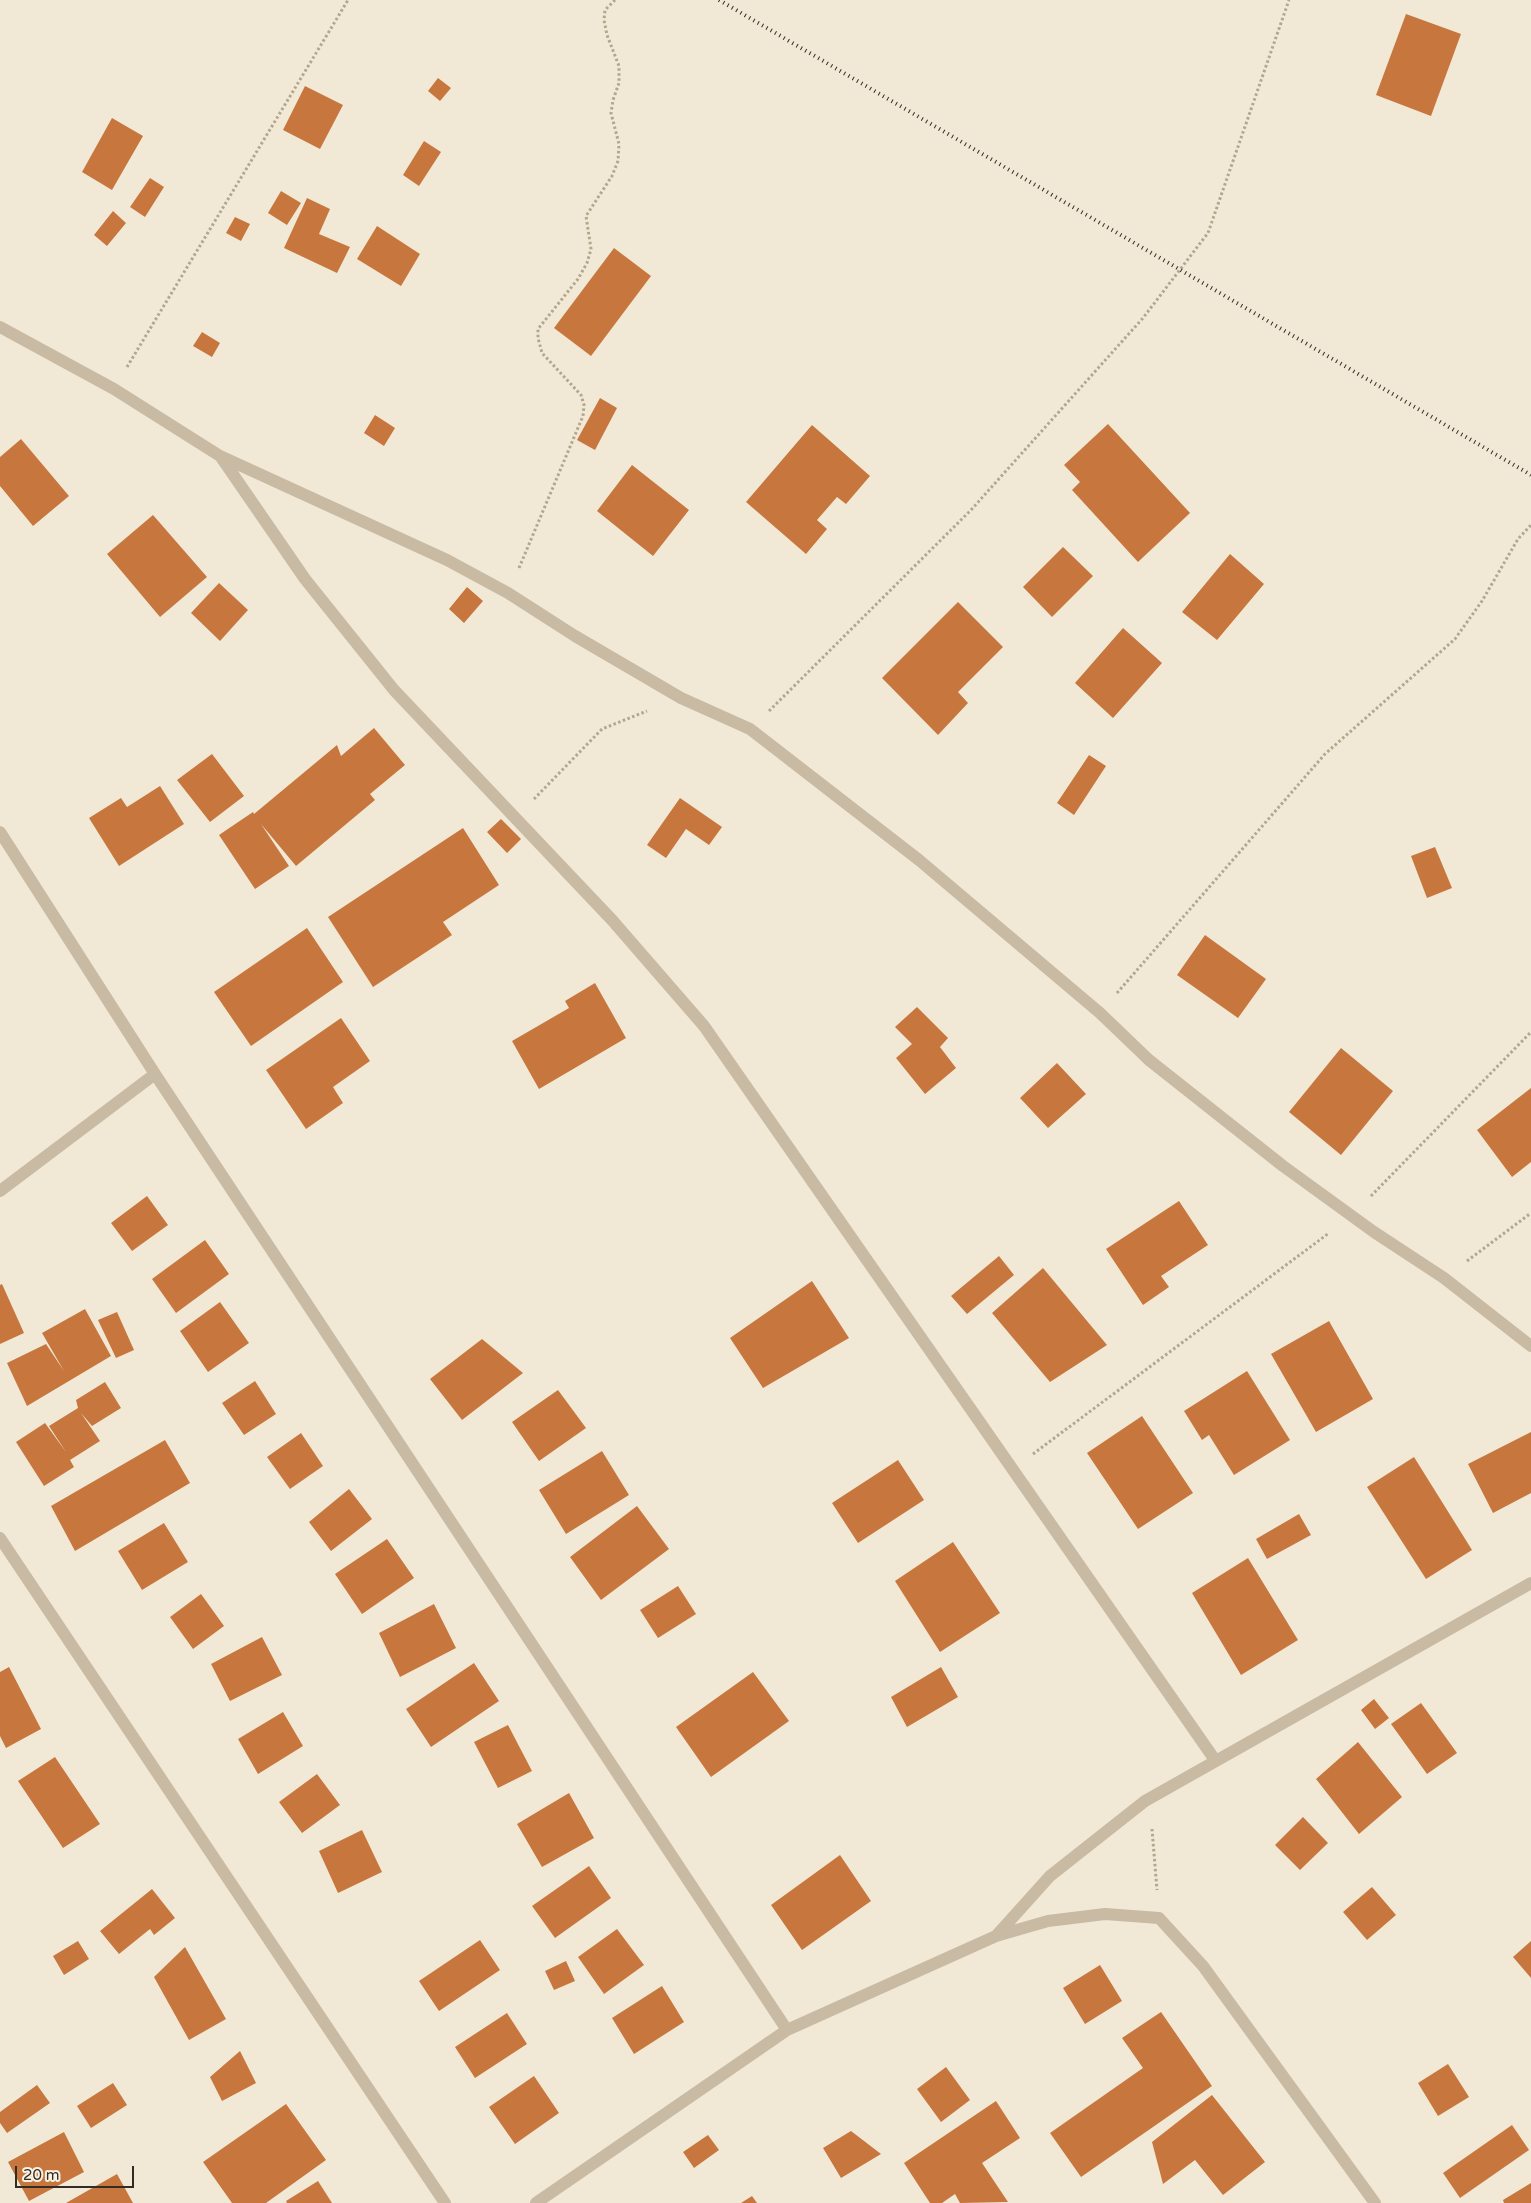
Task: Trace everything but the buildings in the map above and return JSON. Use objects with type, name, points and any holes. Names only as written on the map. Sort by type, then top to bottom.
[{"type":"street","points":[[0,327],[114,389],[220,456],[380,527],[447,560],[508,593],[575,636],[681,698],[750,729],[919,860],[1100,1013],[1149,1060],[1283,1166],[1352,1216],[1444,1278],[1531,1346]]},
{"type":"street","points":[[220,456],[304,579],[345,632],[394,690],[612,920],[704,1026],[1215,1760]]},
{"type":"street","points":[[0,832],[155,1074],[788,2030]]},
{"type":"street","points":[[0,1190],[155,1074]]},
{"type":"street","points":[[0,1538],[445,2203]]},
{"type":"street","points":[[996,1936],[1050,1876],[1145,1801],[1531,1583]]},
{"type":"street","points":[[536,2203],[788,2030],[996,1936],[1048,1921],[1104,1914],[1159,1918],[1203,1966],[1375,2203]]},
{"type":"path","points":[[114,389],[348,0]]},
{"type":"path","points":[[508,593],[583,416],[584,405],[582,395],[542,353],[538,329],[578,279],[587,264],[591,249],[586,216],[612,176],[618,161],[619,144],[614,129],[612,100],[619,83],[619,66],[607,36],[604,20],[605,10],[616,0]]},
{"type":"path","points":[[750,729],[971,510],[1143,318],[1208,232],[1290,0]]},
{"type":"path","points":[[1100,1013],[1325,754],[1455,639],[1482,602],[1518,539],[1531,524]]},
{"type":"path","points":[[516,817],[602,729],[681,698]]},
{"type":"path","points":[[1013,1469],[1352,1216],[1531,1032]]},
{"type":"path","points":[[1444,1278],[1531,1214]]},
{"type":"path","points":[[1145,1801],[1153,1832],[1159,1918]]},
{"type":"railway","points":[[719,0],[1531,475]]}]
